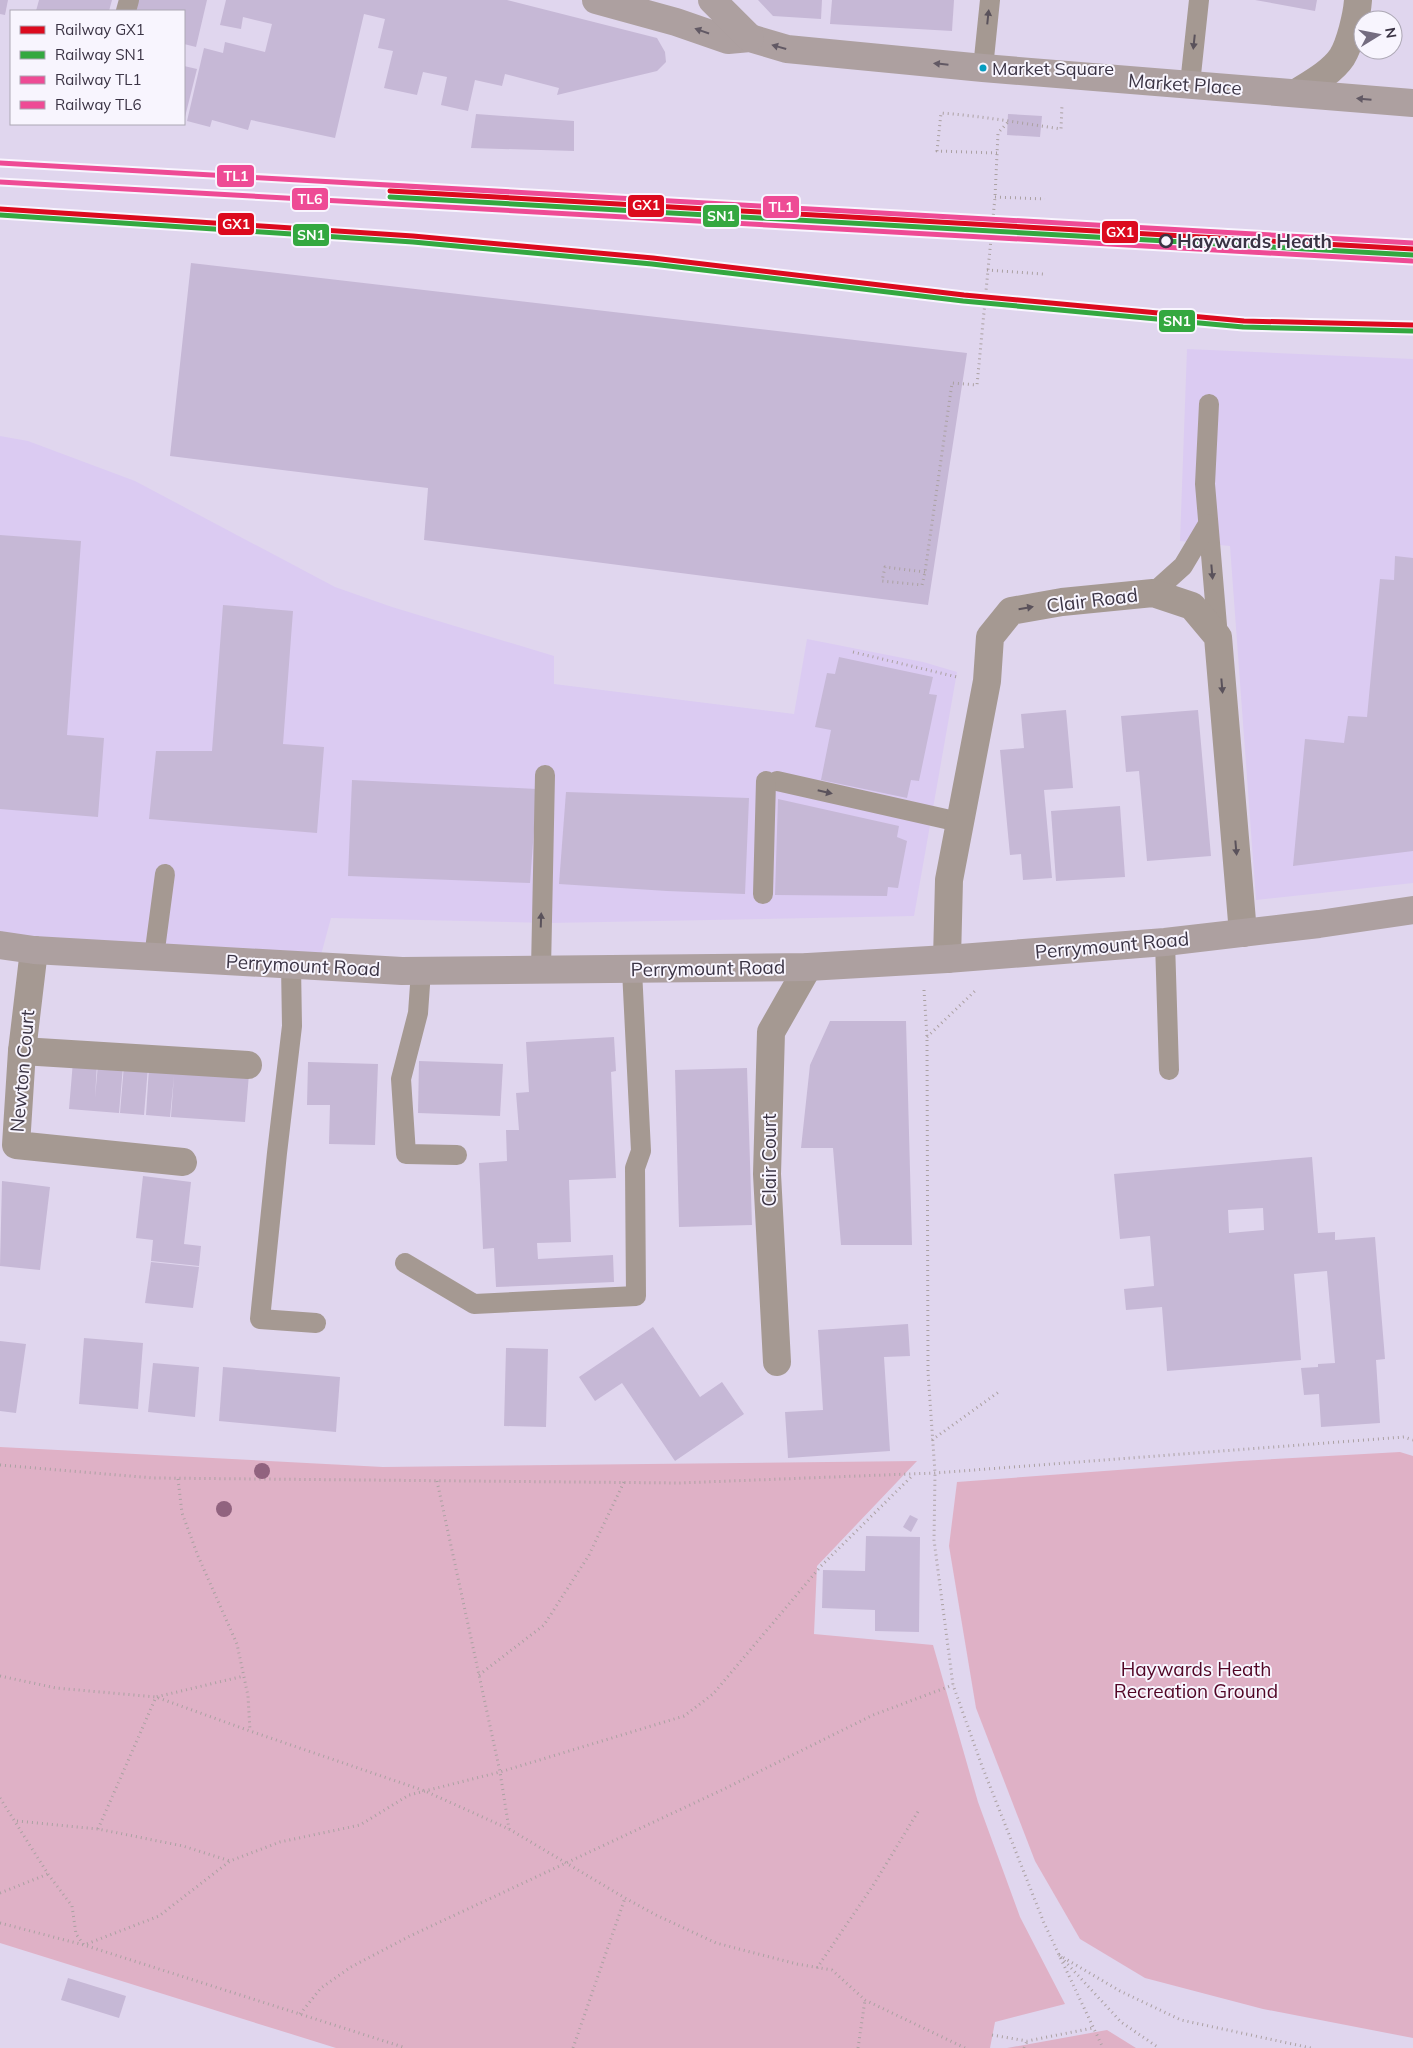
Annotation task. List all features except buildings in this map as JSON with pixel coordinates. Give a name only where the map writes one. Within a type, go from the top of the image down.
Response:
[{"type":"main road","points":[[596,0],[676,22],[728,40],[750,38]]},
{"type":"main road","points":[[712,0],[750,38]]},
{"type":"main road","name":"Market Place","points":[[750,38],[787,49],[983,68],[1413,103]]},
{"type":"main road","name":"Perrymount Road","points":[[0,945],[34,950],[421,971],[808,967],[1165,942],[1413,910]]},
{"type":"street","points":[[1296,93],[1325,74],[1342,56],[1356,17],[1358,0]]},
{"type":"street","name":"Clair Road","points":[[935,959],[948,880],[987,682],[990,637],[1011,611],[1062,602],[1153,593],[1192,606],[1218,637]]},
{"type":"street","points":[[1218,637],[1243,933]]},
{"type":"street","name":"Newton Court","points":[[34,950],[22,1051],[8,1144],[183,1162]]},
{"type":"street","name":"Clair Court","points":[[777,1362],[767,1174],[771,1032],[808,967]]},
{"type":"street","points":[[22,1051],[248,1065]]},
{"type":"lane","points":[[983,68],[990,0]]},
{"type":"lane","points":[[1190,84],[1198,0]]},
{"type":"lane","points":[[1209,404],[1205,484],[1218,637]]},
{"type":"lane","points":[[1153,593],[1184,566],[1208,524]]},
{"type":"lane","points":[[541,969],[545,775]]},
{"type":"lane","points":[[763,894],[772,781],[959,822]]},
{"type":"lane","points":[[154,957],[165,874]]},
{"type":"lane","points":[[1165,942],[1169,1070]]},
{"type":"lane","points":[[291,964],[292,1026],[260,1319],[316,1324]]},
{"type":"lane","points":[[405,1263],[474,1304],[636,1296],[635,1168],[641,1151],[632,970]]},
{"type":"lane","points":[[421,971],[418,1013],[401,1079],[406,1154],[457,1155]]},
{"type":"path","points":[[997,154],[937,151],[941,113],[981,116],[1008,122],[1061,129],[1063,74]]},
{"type":"path","points":[[925,572],[885,567],[882,581],[922,585],[925,572],[952,382],[977,385],[995,197],[998,133],[1008,122]]},
{"type":"path","points":[[995,197],[1045,199]]},
{"type":"path","points":[[987,270],[1043,274]]},
{"type":"path","points":[[853,652],[958,677]]},
{"type":"path","points":[[935,959],[927,1036],[928,1372],[935,1474],[934,1540],[953,1685],[982,1766],[1044,1923],[1103,2048]]},
{"type":"path","points":[[927,1036],[977,988]]},
{"type":"path","points":[[932,1440],[1000,1391]]},
{"type":"path","points":[[0,1465],[153,1478],[679,1483],[935,1474],[1404,1437],[1413,1440]]},
{"type":"path","points":[[84,1945],[159,1916],[230,1861],[280,1842],[360,1825],[409,1795],[500,1772],[684,1716],[713,1694],[821,1566],[913,1474]]},
{"type":"path","points":[[178,1478],[182,1512],[198,1556],[237,1644],[248,1696],[250,1732]]},
{"type":"path","points":[[437,1481],[500,1772],[509,1829]]},
{"type":"path","points":[[479,1675],[544,1625],[589,1556],[624,1482]]},
{"type":"path","points":[[0,1676],[56,1688],[156,1697],[250,1732],[425,1791],[509,1829],[625,1898],[716,1943],[832,1970],[865,2000],[965,2048]]},
{"type":"path","points":[[156,1697],[244,1676]]},
{"type":"path","points":[[300,2014],[321,1988],[351,1966],[410,1936],[722,1790],[873,1715],[953,1685]]},
{"type":"path","points":[[98,1828],[156,1697]]},
{"type":"path","points":[[0,1798],[48,1874],[72,1906],[76,1934],[84,1945]]},
{"type":"path","points":[[818,1968],[874,1884],[919,1810]]},
{"type":"path","points":[[16,1821],[98,1828],[183,1846],[230,1861]]},
{"type":"path","points":[[0,1894],[48,1874]]},
{"type":"path","points":[[574,2048],[625,1898]]},
{"type":"path","points":[[0,1923],[84,1945],[406,2048]]},
{"type":"path","points":[[1058,1955],[1121,2022],[1159,2048]]},
{"type":"path","points":[[1058,1955],[1120,1991],[1180,2020],[1311,2048]]},
{"type":"path","points":[[858,2048],[865,2000]]},
{"type":"path","points":[[992,2034],[1027,2042],[1093,2028]]},
{"type":"path","points":[[1024,2048],[1027,2042]]},
{"type":"shaded area","points":[[1187,349],[1413,359],[1413,883],[1256,900],[1230,546],[1180,541]]},
{"type":"shaded area","points":[[0,436],[28,441],[135,481],[335,587],[392,607],[554,656],[554,684],[794,714],[807,639],[923,662],[957,672],[914,916],[549,923],[331,918],[318,966],[0,943]]},
{"type":"green space","points":[[0,1447],[383,1467],[917,1461],[817,1566],[814,1634],[933,1645],[978,1802],[1020,1917],[1065,2004],[995,2022],[990,2048],[336,2048],[0,1943]]},
{"type":"green space","name":"Haywards Heath Recreation Ground","points":[[1400,1452],[1413,1456],[1413,2038],[1263,2009],[1145,1978],[1080,1939],[1035,1861],[976,1708],[949,1546],[957,1482],[1240,1461]]},
{"type":"green space","points":[[1107,2030],[1136,2048],[1007,2048]]},
{"type":"rail line","name":"TL1","points":[[0,163],[1413,243]]},
{"type":"rail line","name":"TL6","points":[[0,182],[1412,261]]},
{"type":"rail line","name":"GX1","points":[[390,191],[1413,249]]},
{"type":"rail line","name":"SN1","points":[[390,197],[1413,255]]},
{"type":"rail line","name":"GX1","points":[[0,209],[413,236],[653,258],[964,295],[1244,321],[1413,325]]},
{"type":"rail line","name":"SN1","points":[[0,215],[413,242],[652,264],[963,301],[1243,327],[1413,331]]},
{"type":"place","name":"Market Square","points":[[983,68]]},
{"type":"place","name":"Haywards Heath","points":[[1166,241]]}]
